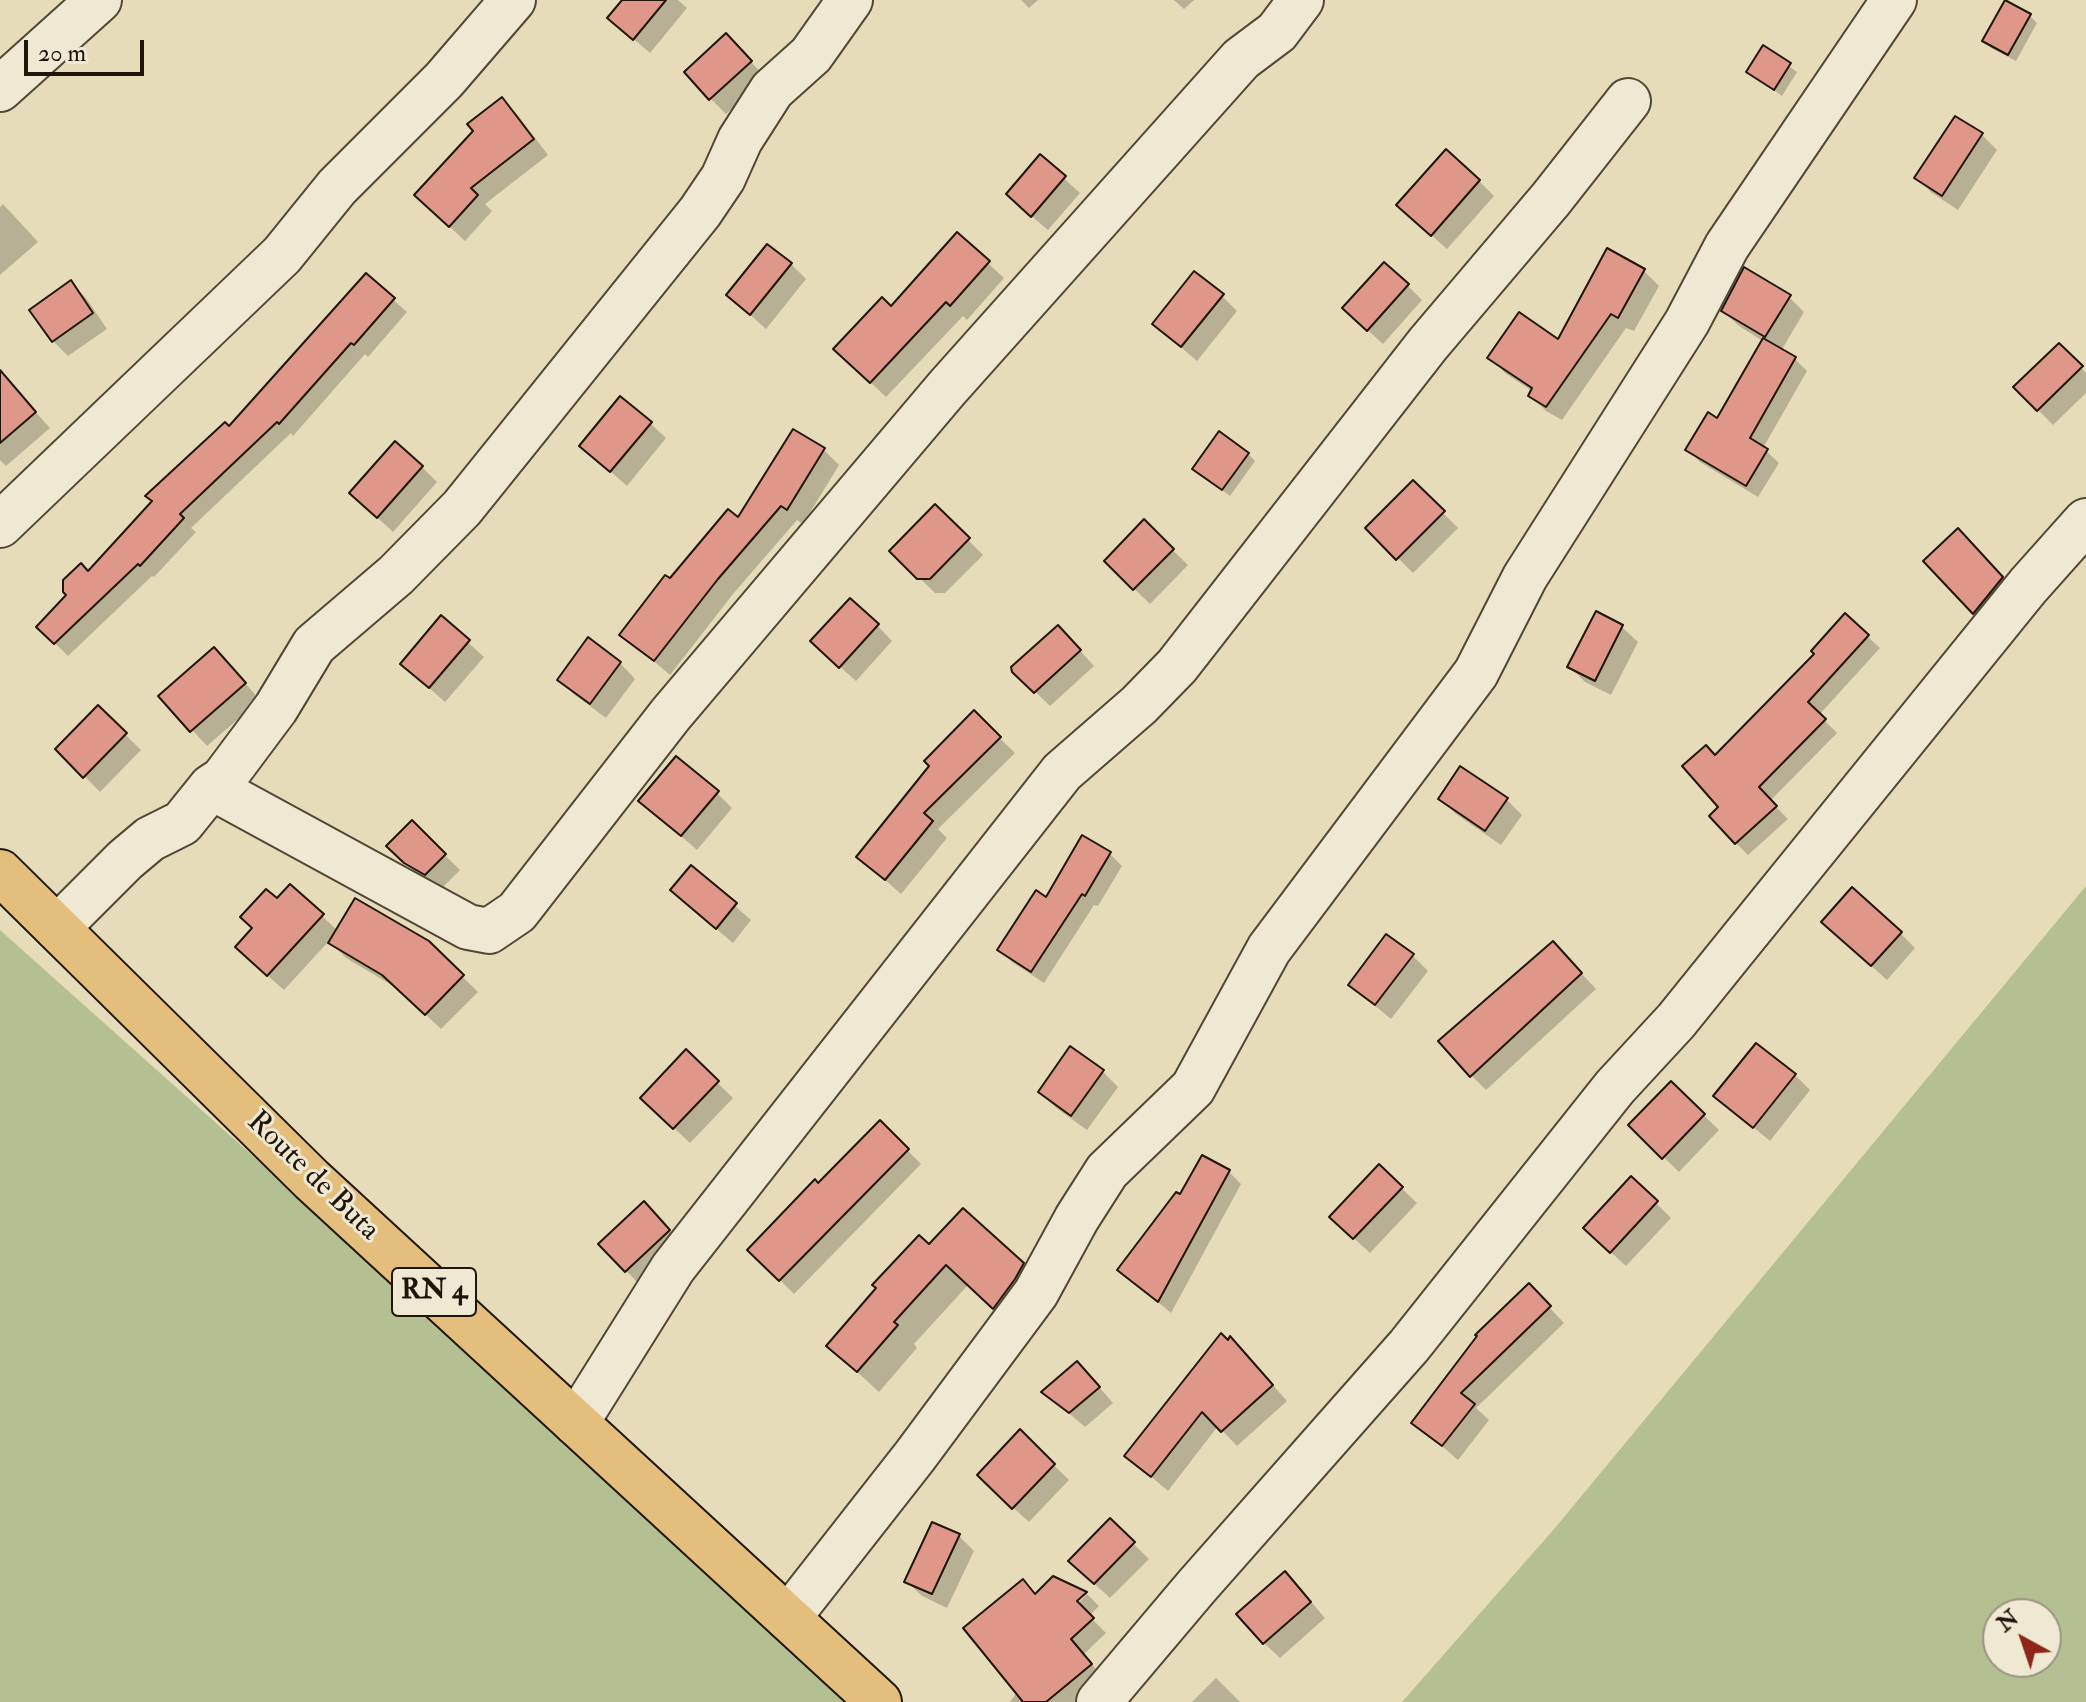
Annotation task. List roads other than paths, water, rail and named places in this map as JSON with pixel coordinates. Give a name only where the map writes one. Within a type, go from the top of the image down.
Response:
[{"type":"highway","name":"Route de Buta","points":[[0,872],[312,1180],[879,1702]]},
{"type":"street","points":[[0,89],[99,0]]},
{"type":"street","points":[[0,525],[282,255],[337,187],[444,80],[513,0]]},
{"type":"street","points":[[57,928],[150,839],[182,823],[211,787],[223,779],[276,708],[314,645],[396,575],[462,508],[700,212],[723,178],[740,140],[772,90],[811,55],[850,0]]},
{"type":"street","points":[[211,787],[468,927],[489,931],[517,912],[671,714],[948,387],[1241,59],[1277,32],[1301,0]]},
{"type":"street","points":[[788,1618],[915,1456],[1036,1293],[1107,1171],[1193,1088],[1269,949],[1476,673],[1525,577],[1687,322],[1727,246],[1894,0]]},
{"type":"street","points":[[576,1423],[673,1268],[1062,772],[1139,705],[1177,666],[1428,344],[1551,199],[1628,101]]},
{"type":"street","points":[[1099,1702],[1409,1346],[1615,1087],[1717,973],[2028,586],[2086,521]]}]
